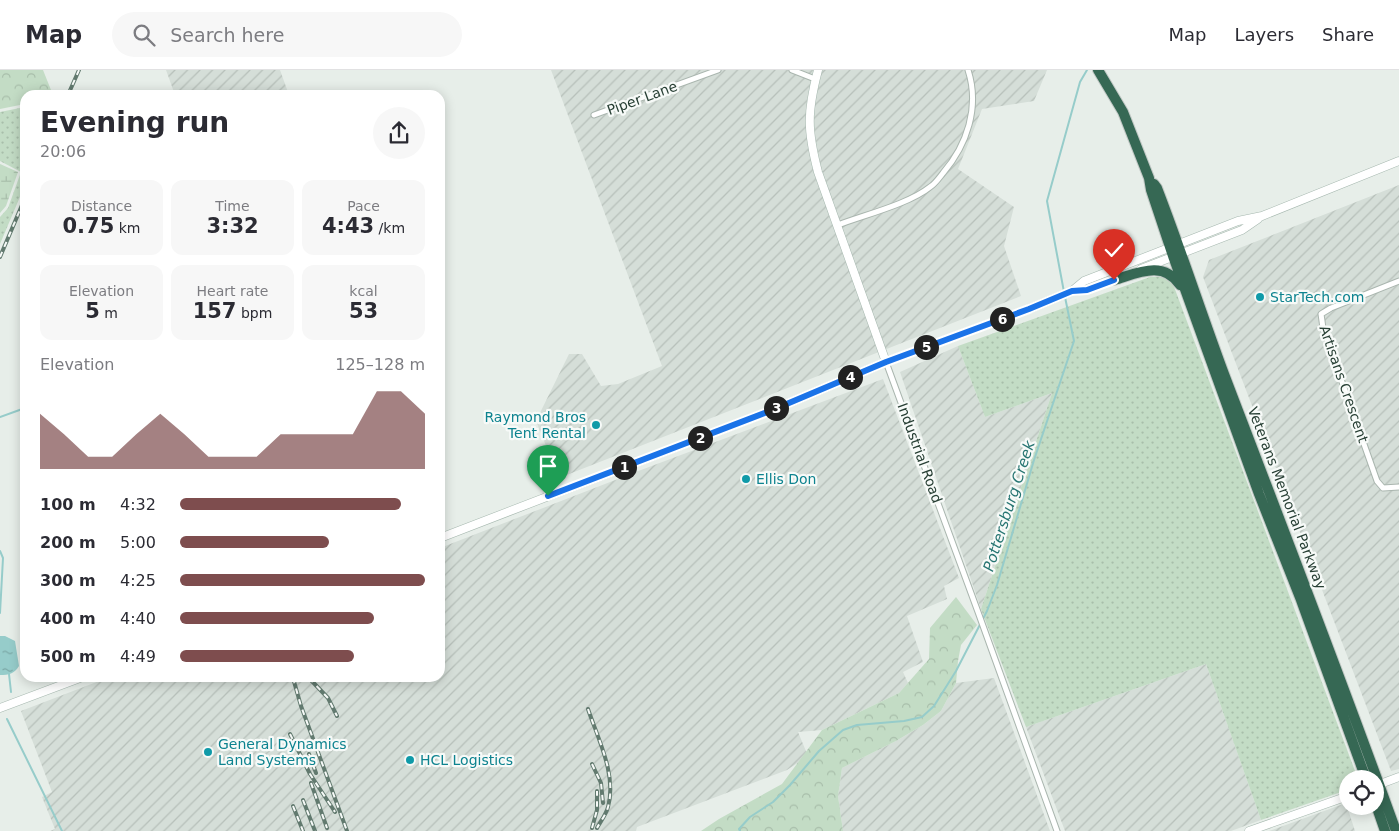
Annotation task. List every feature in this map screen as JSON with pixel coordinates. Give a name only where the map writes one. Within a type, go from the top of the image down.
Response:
[{"type":"highway","name":"Veterans Memorial Parkway","points":[[1099,71],[1123,112],[1149,178],[1151,190],[1310,594],[1372,770]]},
{"type":"highway","name":"Veterans Memorial Parkway","points":[[1176,250],[1187,297],[1258,494],[1301,600],[1363,770]]},
{"type":"highway","points":[[1114,280],[1146,271],[1159,271],[1174,276],[1187,297]]},
{"type":"highway","name":"Veterans Memorial Parkway","points":[[1384,802],[1396,831]]},
{"type":"highway","points":[[1379,815],[1385,831]]},
{"type":"main road","name":"Industrial Road","points":[[818,70],[810,98],[810,142],[818,172],[886,362]]},
{"type":"main road","points":[[1072,291],[1087,290],[1114,280],[1238,221],[1262,216],[1399,162]]},
{"type":"main road","points":[[445,536],[770,411],[886,362],[1029,309],[1072,291],[1084,281],[1176,250]]},
{"type":"main road","points":[[0,708],[69,682]]},
{"type":"main road","points":[[1384,782],[1399,777]]},
{"type":"main road","points":[[1249,831],[1339,799]]},
{"type":"street","name":"Piper Lane","points":[[594,115],[718,70]]},
{"type":"street","points":[[792,70],[815,79]]},
{"type":"street","points":[[838,225],[914,197],[931,187],[948,168],[961,147],[970,127],[973,104],[968,70]]},
{"type":"street","name":"Artisans Crescent","points":[[1399,281],[1331,308],[1321,314],[1323,328],[1376,481],[1383,488],[1399,487]]},
{"type":"street","name":"Industrial Road","points":[[886,362],[1057,831]]},
{"type":"shaded area","points":[[166,70],[280,70],[287,90],[173,90]]},
{"type":"shaded area","points":[[551,70],[1047,70],[1034,101],[982,109],[958,169],[1014,207],[1004,246],[1021,296],[559,478],[536,421],[569,354],[582,354],[601,386],[618,384],[662,366]]},
{"type":"shaded area","points":[[1399,185],[1399,769],[1391,771],[1203,277],[1209,260]]},
{"type":"shaded area","points":[[958,346],[985,417],[1052,393],[981,609],[900,372]]},
{"type":"shaded area","points":[[883,379],[959,578],[944,586],[947,599],[907,616],[923,662],[903,672],[908,683],[899,693],[822,730],[798,732],[808,756],[787,770],[637,827],[636,831],[50,831],[55,829],[42,797],[52,792],[21,711],[97,682],[445,682],[445,546]]},
{"type":"shaded area","points":[[1206,664],[1261,820],[1231,831],[1065,831],[1026,727]]},
{"type":"shaded area","points":[[994,678],[1050,831],[843,831],[838,796],[842,768],[923,725],[941,711],[956,683]]},
{"type":"shaded area","points":[[1339,806],[1339,815],[1350,815],[1355,831],[1269,831]]},
{"type":"green space","points":[[0,70],[43,70],[51,90],[20,90],[20,105],[0,109]]},
{"type":"green space","points":[[20,108],[20,171],[0,161],[0,112]]},
{"type":"green space","points":[[0,164],[18,172],[6,206],[0,213]]},
{"type":"green space","points":[[20,175],[20,197],[0,244],[0,217],[8,208]]},
{"type":"green space","points":[[1150,277],[1165,277],[1173,284],[1355,770],[1339,770],[1339,793],[1261,820],[1206,664],[1026,727],[981,609],[1052,393],[985,417],[958,346]]},
{"type":"green space","points":[[956,597],[977,625],[961,645],[956,683],[941,711],[923,725],[842,768],[838,796],[843,831],[701,831],[782,784],[822,730],[899,693],[929,659],[930,628]]},
{"type":"water","points":[[0,636],[5,636],[15,641],[19,666],[9,674],[0,675]]},
{"type":"waterway","name":"Pottersburg Creek","points":[[1064,292],[1047,201],[1080,82],[1087,70]]},
{"type":"waterway","name":"Pottersburg Creek","points":[[740,831],[739,829],[750,817],[773,802],[819,751],[843,730],[857,725],[904,721],[922,717],[934,706],[956,671],[987,611],[997,585],[1034,460],[1074,341],[1065,297]]},
{"type":"waterway","points":[[0,417],[20,410]]},
{"type":"waterway","points":[[0,551],[3,558],[0,613]]},
{"type":"waterway","points":[[9,674],[11,692]]},
{"type":"waterway","points":[[7,719],[62,831]]},
{"type":"railway","points":[[70,90],[79,70]]},
{"type":"railway","points":[[0,257],[20,210]]},
{"type":"railway","points":[[294,682],[301,706],[347,831]]},
{"type":"railway","points":[[313,682],[328,698],[337,716]]},
{"type":"railway","points":[[588,709],[605,757],[610,782],[608,807],[597,828]]},
{"type":"railway","points":[[290,734],[310,774],[335,812]]},
{"type":"railway","points":[[309,754],[316,773]]},
{"type":"railway","points":[[592,764],[601,783],[603,803]]},
{"type":"railway","points":[[311,783],[327,828]]},
{"type":"railway","points":[[592,828],[597,810],[597,791]]},
{"type":"railway","points":[[303,800],[315,831]]},
{"type":"railway","points":[[293,806],[303,831]]},
{"type":"place","name":"StarTech.com","points":[[1260,297]]},
{"type":"place","name":"Raymond Bros Tent Rental","points":[[596,425]]},
{"type":"place","name":"Ellis Don","points":[[746,479]]},
{"type":"place","name":"General Dynamics Land Systems","points":[[208,752]]},
{"type":"place","name":"HCL Logistics","points":[[410,760]]},
{"type":"route","points":[[548,496],[770,411],[886,362],[1072,291],[1087,290],[1114,280]]}]
